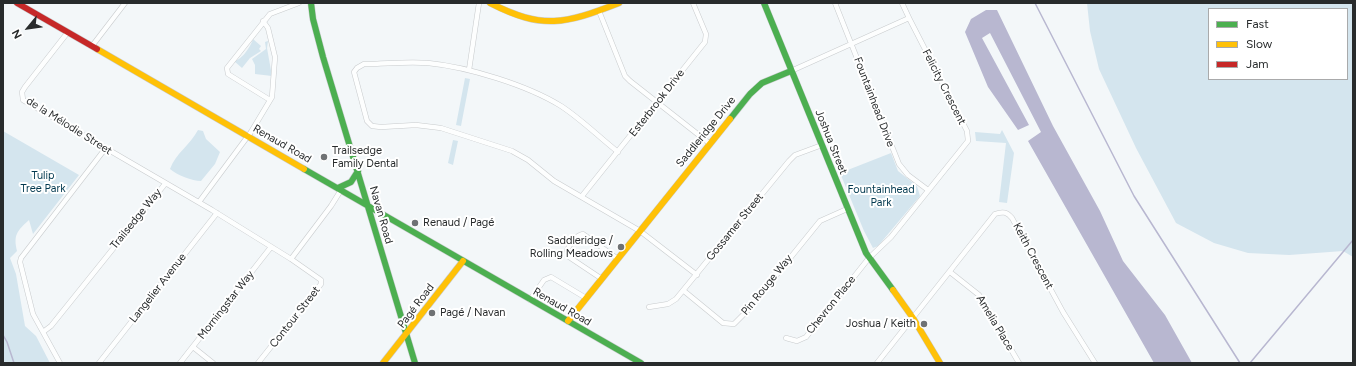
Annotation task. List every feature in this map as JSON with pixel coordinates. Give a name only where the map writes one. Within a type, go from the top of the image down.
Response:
[{"type":"street","name":"Renaud Road","points":[[17,3],[640,363]]},
{"type":"street","points":[[92,46],[125,3]]},
{"type":"street","points":[[270,100],[227,72],[228,64],[263,21],[274,11],[299,3]]},
{"type":"street","name":"Navan Road","points":[[311,3],[313,19],[323,57],[415,363]]},
{"type":"street","points":[[470,70],[479,3]]},
{"type":"street","points":[[490,3],[522,18],[545,23],[569,21],[619,3]]},
{"type":"street","name":"Esterbrook Drive","points":[[582,196],[705,42],[706,34],[694,3]]},
{"type":"street","name":"Joshua Street","points":[[764,3],[847,209],[869,258],[913,318],[940,363]]},
{"type":"street","name":"Fountainhead Drive","points":[[835,3],[899,164],[908,175],[928,190]]},
{"type":"street","name":"Felicity Crescent","points":[[869,258],[891,237],[968,141],[968,135],[908,18],[902,3]]},
{"type":"street","points":[[599,11],[625,76],[709,143]]},
{"type":"street","name":"Saddleridge Drive","points":[[568,321],[709,143],[756,87],[908,18]]},
{"type":"street","points":[[199,202],[248,137],[270,100],[275,77],[275,57],[268,28],[263,21]]},
{"type":"street","name":"de la Mélodie Street","points":[[68,32],[25,87],[22,96],[26,102],[165,184]]},
{"type":"street","points":[[618,152],[562,107],[550,100],[525,89],[470,70],[427,63],[364,64],[357,68],[354,72],[366,121],[372,126],[381,127],[416,125],[441,128],[512,151],[528,160],[554,181],[640,231],[696,275]]},
{"type":"street","name":"Gossamer Street","points":[[648,307],[668,304],[684,291],[789,161],[795,156],[822,145]]},
{"type":"street","points":[[60,363],[43,332],[29,301],[20,262],[21,258],[105,149]]},
{"type":"street","points":[[291,259],[331,206],[339,189],[351,182],[358,171]]},
{"type":"street","name":"Trailsedge Way","points":[[43,332],[51,326],[165,184],[199,202],[291,259]]},
{"type":"street","name":"Pin Rouge Way","points":[[684,291],[723,323],[734,324],[748,310],[820,220],[847,209]]},
{"type":"street","name":"Keith Crescent","points":[[877,363],[995,214],[1001,212],[1008,213],[1012,218],[1063,312],[1095,363]]},
{"type":"street","name":"Langelier Avenue","points":[[99,363],[217,213]]},
{"type":"street","points":[[602,279],[569,257],[567,250],[572,242],[579,235],[583,234],[618,259]]},
{"type":"street","name":"Morningstar Way","points":[[180,363],[272,247]]},
{"type":"street","name":"Chevron Place","points":[[786,338],[797,340],[806,337],[869,258]]},
{"type":"street","name":"Contour Street","points":[[258,363],[322,282],[319,278],[291,259]]},
{"type":"street","name":"Pagé Road","points":[[383,363],[463,261]]},
{"type":"street","name":"Amelia Place","points":[[950,272],[979,295],[1019,363]]},
{"type":"street","points":[[530,300],[544,280],[551,277],[586,298]]},
{"type":"street","points":[[193,347],[213,363]]},
{"type":"green space","points":[[1087,3],[1353,3],[1353,257],[1343,251],[1289,255],[1248,253],[1214,243],[1176,223],[1136,148],[1099,69],[1090,31]]},
{"type":"green space","points":[[253,39],[261,46],[259,49],[261,51],[250,58],[242,68],[234,61],[243,55]]},
{"type":"green space","points":[[268,41],[267,48],[272,76],[255,74],[255,65],[252,59],[266,49],[265,42]]},
{"type":"green space","points":[[465,78],[470,79],[461,126],[456,125]]},
{"type":"green space","points":[[198,130],[203,131],[206,139],[220,152],[215,164],[201,181],[185,177],[170,169],[176,158]]},
{"type":"green space","points":[[1002,130],[1014,153],[1007,203],[999,202],[1006,143],[976,141],[975,132],[1000,134]]},
{"type":"green space","name":"Tulip Tree Park","points":[[3,131],[79,175],[33,234],[29,220],[19,230],[16,237],[17,251],[10,258],[16,274],[25,326],[36,336],[50,363],[3,363]]},
{"type":"green space","points":[[453,140],[458,141],[453,165],[448,163]]},
{"type":"green space","name":"Fountainhead Park","points":[[891,153],[898,171],[917,186],[920,196],[878,246],[873,248],[864,231],[840,173]]},
{"type":"water","points":[[986,10],[997,10],[1053,126],[1100,211],[1123,261],[1165,315],[1192,363],[1154,363],[1028,141],[1041,132],[990,33],[982,38],[1029,125],[1018,130],[988,87],[965,32],[971,19]]},
{"type":"waterway","points":[[1035,3],[1134,196],[1240,363]]},
{"type":"waterway","points":[[1250,363],[1353,240]]},
{"type":"waterway","points":[[3,335],[14,363]]},
{"type":"traffic: fast","points":[[311,3],[313,19],[323,57],[415,363]]},
{"type":"traffic: fast","points":[[764,3],[866,253],[893,290]]},
{"type":"traffic: fast","points":[[730,119],[750,94],[762,83],[791,71]]},
{"type":"traffic: fast","points":[[304,169],[641,363]]},
{"type":"traffic: fast","points":[[338,188],[351,182],[358,171]]},
{"type":"traffic: slow","points":[[490,3],[509,12],[525,17],[554,21],[584,16],[619,3]]},
{"type":"traffic: slow","points":[[97,49],[304,169]]},
{"type":"traffic: slow","points":[[568,321],[730,119]]},
{"type":"traffic: slow","points":[[383,363],[463,261]]},
{"type":"traffic: slow","points":[[893,290],[913,318],[940,363]]},
{"type":"traffic: jam","points":[[17,3],[97,49]]},
{"type":"place","name":"Trailsedge Family Dental","points":[[324,157]]},
{"type":"place","name":"Renaud / Pagé","points":[[415,223]]},
{"type":"place","name":"Saddleridge / Rolling Meadows","points":[[621,247]]},
{"type":"place","name":"Pagé / Navan","points":[[432,313]]},
{"type":"place","name":"Joshua / Keith","points":[[924,324]]}]
